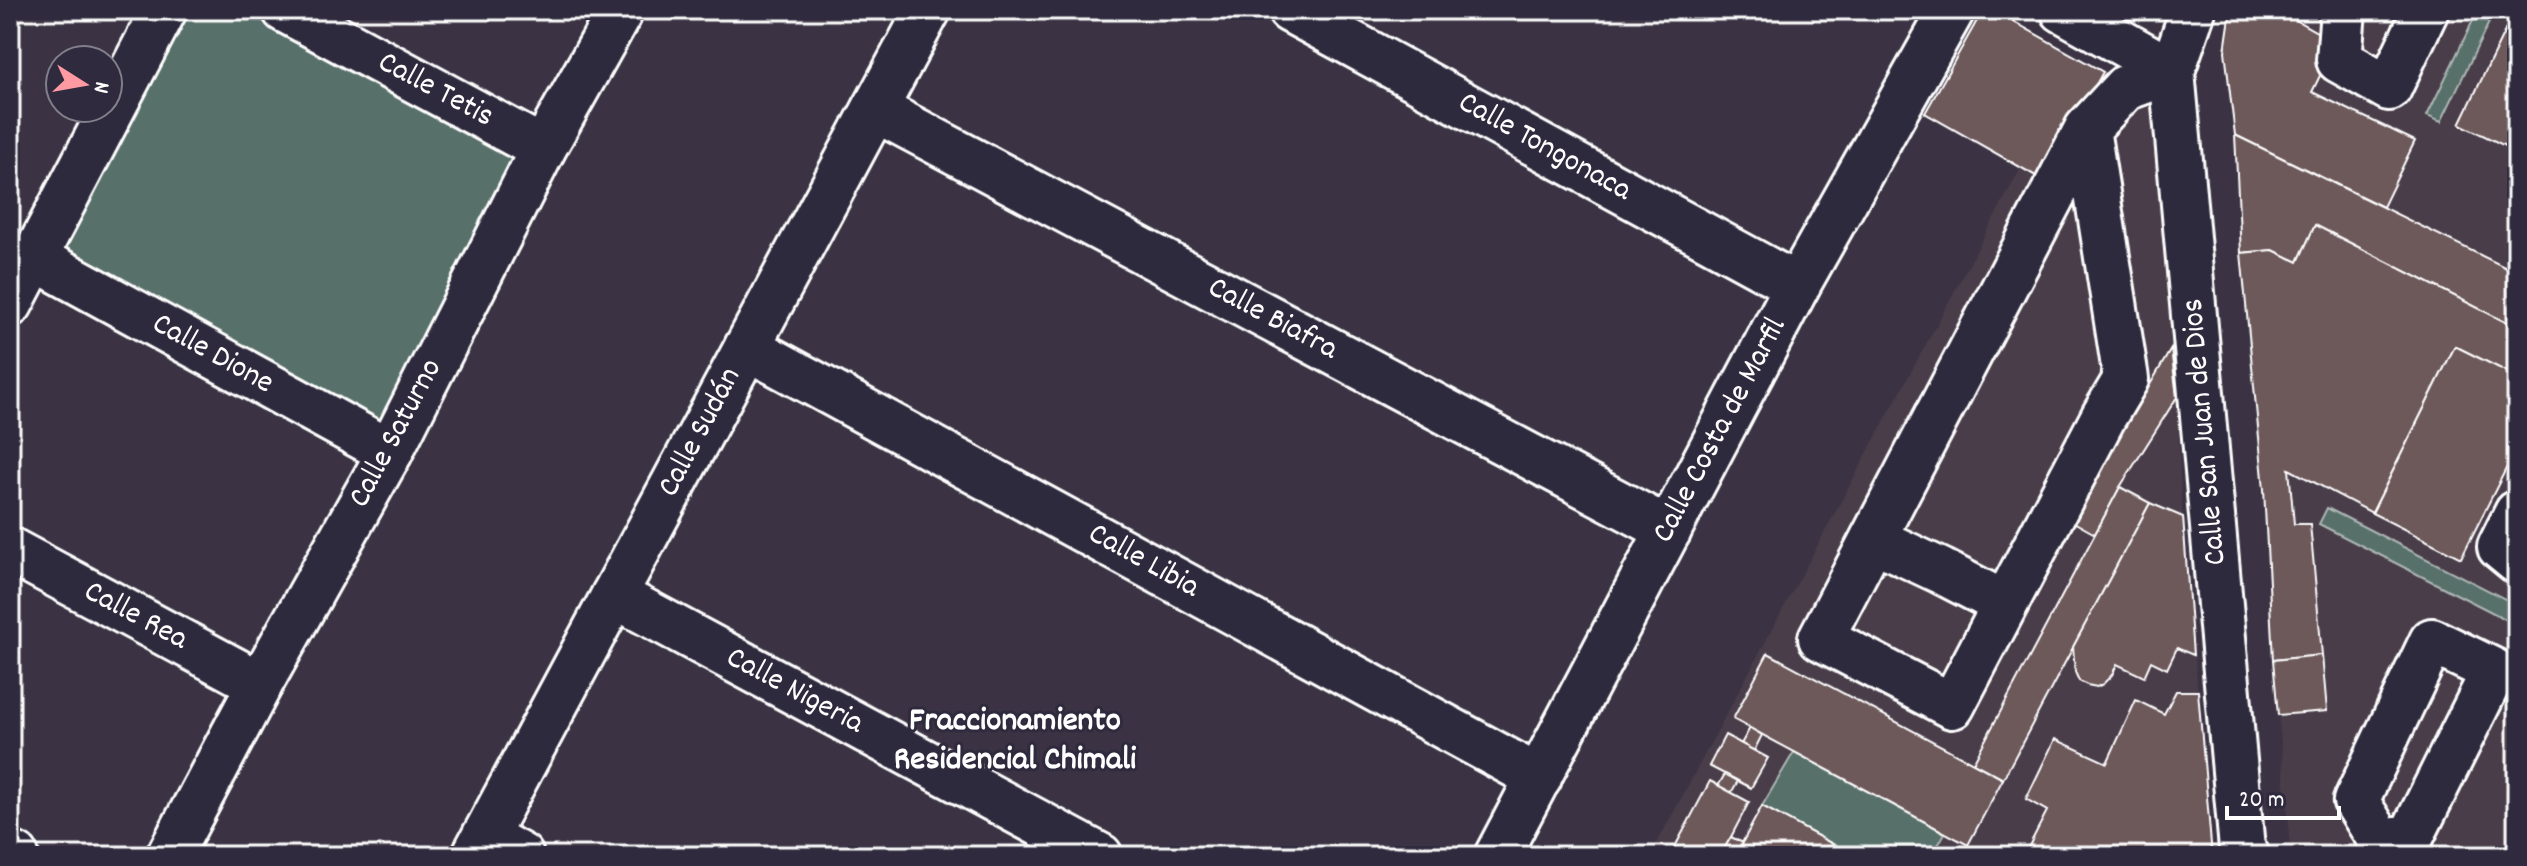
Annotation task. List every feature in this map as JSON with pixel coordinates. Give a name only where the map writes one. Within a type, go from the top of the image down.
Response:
[{"type":"street","points":[[10,304],[164,10]]},
{"type":"street","name":"Calle Tetis","points":[[285,10],[543,149]]},
{"type":"street","name":"Calle Saturno","points":[[169,856],[260,684],[390,452],[543,149],[621,10]]},
{"type":"street","name":"Calle Sudán","points":[[493,849],[614,595],[928,10]]},
{"type":"street","name":"Calle Tongonaca","points":[[1290,10],[1797,286]]},
{"type":"street","name":"Calle Costa de Marfil","points":[[1497,856],[1797,286],[1952,10]]},
{"type":"street","points":[[2063,10],[2172,71]]},
{"type":"street","name":"Calle San Juan de Dios","points":[[2193,10],[2172,71],[2242,849],[2247,856]]},
{"type":"street","points":[[2343,10],[2339,60],[2389,88],[2426,10]]},
{"type":"street","points":[[2087,129],[2126,379],[1952,706],[1821,638],[2087,129],[2125,88],[2172,71]]},
{"type":"street","name":"Calle Biafra","points":[[875,109],[1669,530]]},
{"type":"street","name":"Calle Dione","points":[[35,258],[390,452]]},
{"type":"street","name":"Calle Libia","points":[[747,347],[1539,778]]},
{"type":"street","points":[[2517,513],[2500,547],[2517,561]]},
{"type":"street","points":[[1873,539],[2005,604]]},
{"type":"street","name":"Calle Rea","points":[[10,550],[260,684]]},
{"type":"street","name":"Calle Nigeria","points":[[614,595],[1100,856]]},
{"type":"street","points":[[10,853],[16,856]]},
{"type":"shaded area","points":[[1983,10],[1993,10],[2103,72],[2155,109],[2177,397],[2181,497],[2212,856],[1650,856],[2021,168],[1925,113]]},
{"type":"shaded area","points":[[2231,10],[2517,10],[2517,856],[2292,856],[2273,660],[2264,489],[2241,253],[2235,135],[2225,51]]},
{"type":"green space","points":[[190,10],[264,10],[543,165],[389,444],[55,255]]},
{"type":"green space","points":[[2478,10],[2495,10],[2441,122],[2427,116]]},
{"type":"green space","points":[[2327,508],[2517,605],[2517,625],[2319,524]]},
{"type":"green space","points":[[1794,752],[1945,833],[1932,856],[1855,856],[1762,806]]},
{"type":"building","points":[[1983,10],[1993,10],[2103,72],[2043,180],[1925,113]]},
{"type":"building","points":[[2231,10],[2278,10],[2336,43],[2312,92],[2415,141],[2383,207],[2235,135],[2225,51]]},
{"type":"building","points":[[2515,10],[2517,120],[2505,146],[2460,124]]},
{"type":"building","points":[[2517,120],[2517,152],[2505,146]]},
{"type":"building","points":[[2235,135],[2517,273],[2517,318],[2513,326],[2315,225],[2298,262],[2273,250],[2241,253]]},
{"type":"building","points":[[2315,225],[2513,326],[2517,318],[2517,372],[2515,376],[2455,346],[2372,513],[2289,469],[2294,524],[2310,524],[2322,655],[2273,660],[2264,489],[2241,253],[2273,250],[2298,262]]},
{"type":"building","points":[[2455,346],[2515,376],[2517,372],[2517,447],[2461,558],[2372,513]]},
{"type":"building","points":[[2171,349],[2177,397],[2120,487],[2095,534],[2070,520]]},
{"type":"building","points":[[2120,487],[2150,503],[2003,779],[1973,763]]},
{"type":"building","points":[[2150,503],[2183,517],[2193,655],[2177,648],[2167,669],[2151,661],[2144,677],[2117,664],[2103,684],[2097,687],[2087,685],[2079,681],[2075,672],[2073,647]]},
{"type":"building","points":[[1768,653],[2003,779],[1968,845],[1733,719]]},
{"type":"building","points":[[2322,655],[2327,711],[2278,715],[2273,660]]},
{"type":"building","points":[[2176,691],[2198,691],[2212,856],[2045,856],[2028,848],[2047,811],[2026,799],[2055,739],[2107,763],[2136,700],[2164,714]]},
{"type":"building","points":[[1750,728],[1762,735],[1754,751],[1741,744]]},
{"type":"building","points":[[1725,735],[1768,758],[1751,788],[1709,766]]},
{"type":"building","points":[[1725,774],[1738,781],[1731,793],[1718,786]]},
{"type":"building","points":[[1710,781],[1749,802],[1731,837],[1720,856],[1670,856]]},
{"type":"building","points":[[1762,806],[1855,856],[1735,856]]},
{"type":"building","points":[[1731,837],[1743,843],[1736,856],[1724,849]]},
{"type":"district","name":"Fraccionamiento Residencial Chimali","points":[[1015,742]]}]
